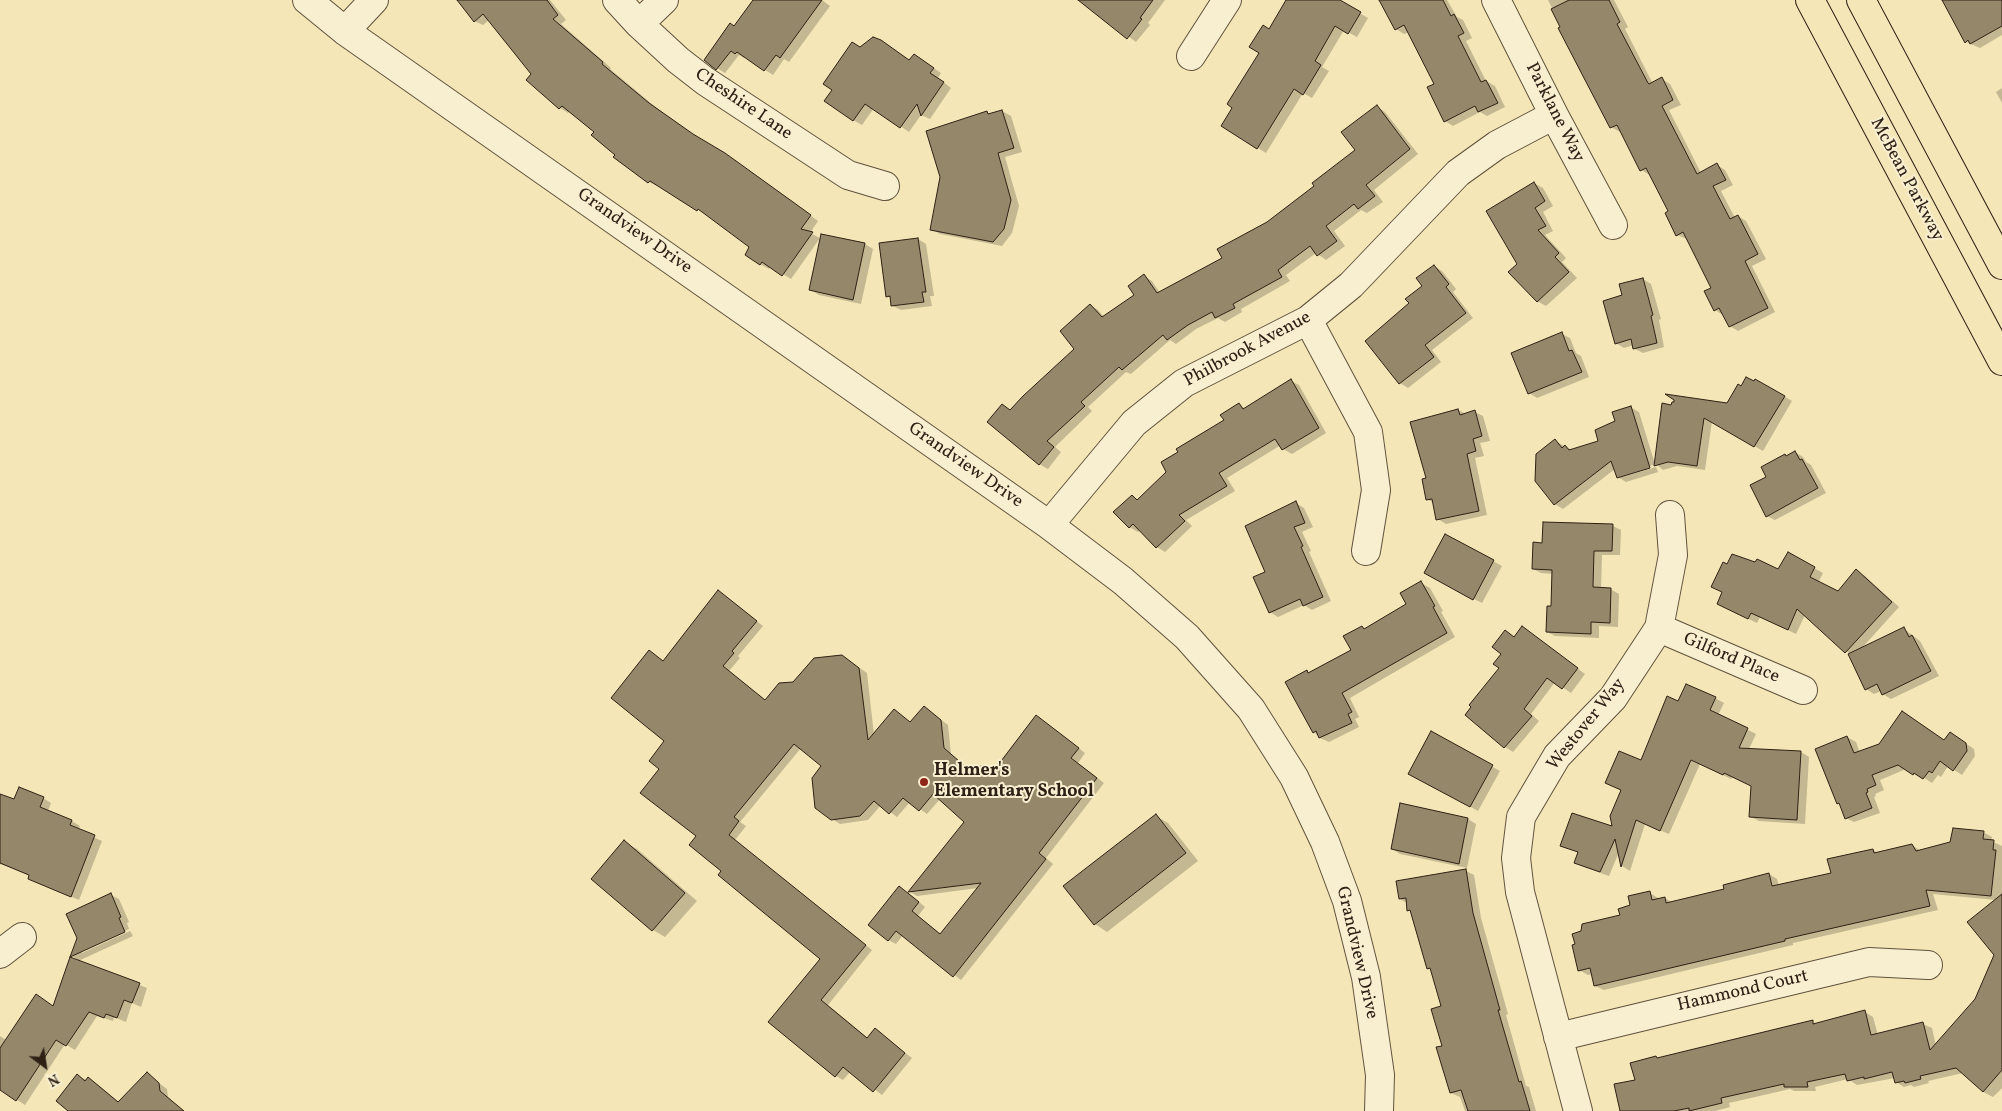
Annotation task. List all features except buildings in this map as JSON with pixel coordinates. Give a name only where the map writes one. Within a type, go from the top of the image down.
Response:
[{"type":"main road","name":"McBean Parkway","points":[[1810,0],[2002,361]]},
{"type":"main road","points":[[1861,0],[2002,265]]},
{"type":"street","name":"Grandview Drive","points":[[307,0],[345,31],[1049,525],[1123,581],[1187,637],[1251,709],[1294,777],[1326,842],[1347,901],[1367,987],[1380,1075],[1379,1111]]},
{"type":"street","points":[[345,31],[374,0]]},
{"type":"street","name":"Cheshire Lane","points":[[617,0],[639,24],[705,82],[848,175],[885,186]]},
{"type":"street","points":[[639,24],[664,0]]},
{"type":"street","points":[[1191,56],[1227,0]]},
{"type":"street","name":"Parklane Way","points":[[1496,0],[1554,115],[1613,225]]},
{"type":"street","name":"Philbrook Avenue","points":[[1049,525],[1134,423],[1184,382],[1308,320],[1371,265],[1458,173],[1497,145],[1554,115]]},
{"type":"street","points":[[1308,320],[1368,432],[1376,490],[1366,551]]},
{"type":"street","name":"Westover Way","points":[[1578,1111],[1520,892],[1516,858],[1521,817],[1557,756],[1613,698],[1659,628],[1673,555],[1670,515]]},
{"type":"street","name":"Gilford Place","points":[[1659,628],[1803,690]]},
{"type":"street","points":[[0,954],[22,937]]},
{"type":"street","name":"Hammond Court","points":[[1558,1036],[1869,962],[1928,965]]},
{"type":"place","name":"Helmer's Elementary School","points":[[924,782]]}]
